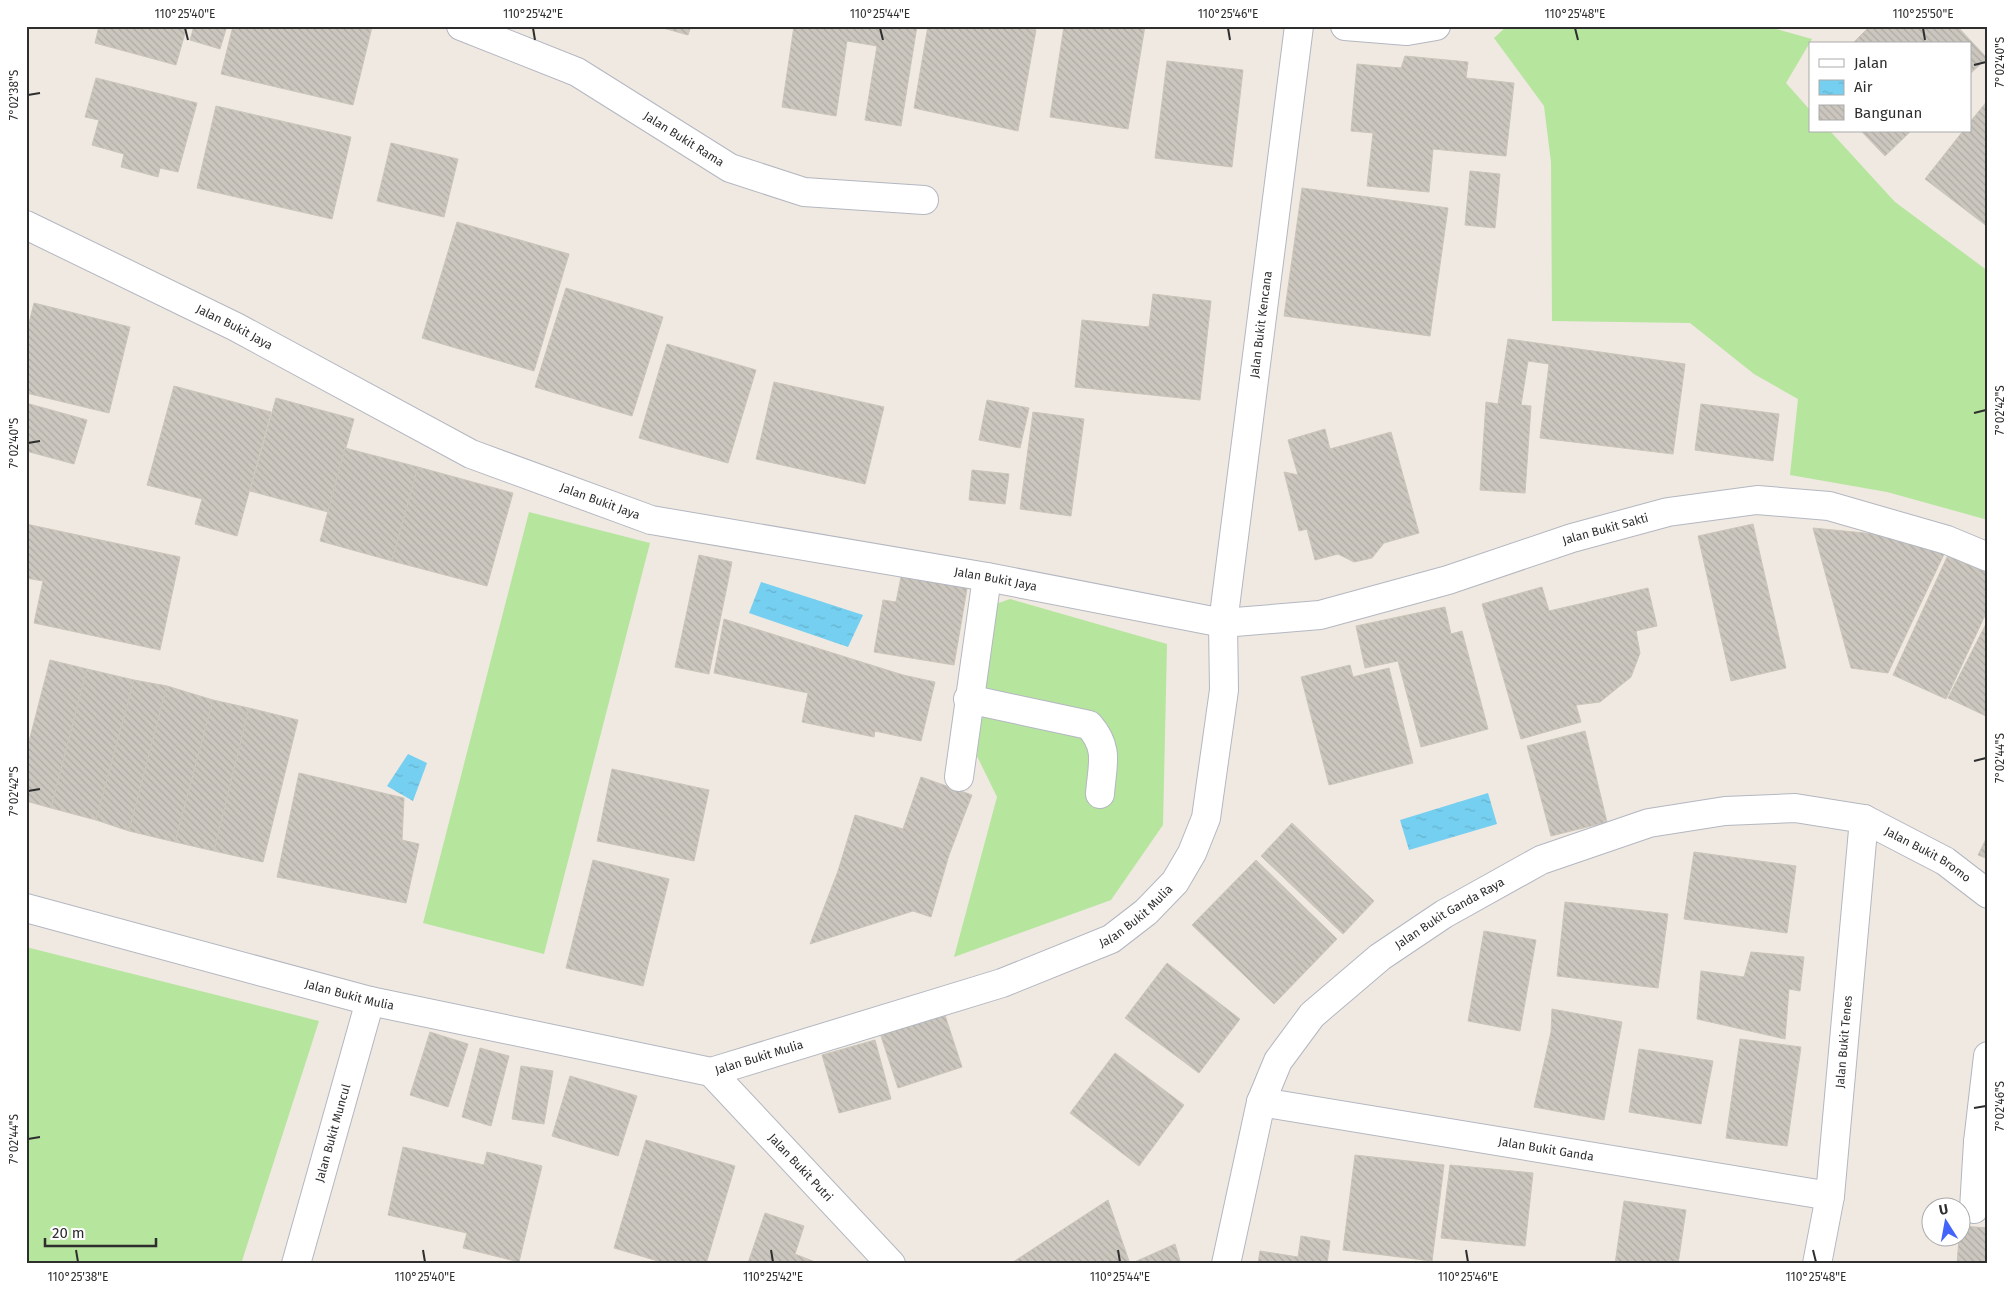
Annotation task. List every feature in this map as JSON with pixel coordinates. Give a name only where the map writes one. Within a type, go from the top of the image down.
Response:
[{"type":"street","name":"Jalan Bukit Rama","points":[[461,26],[577,72],[730,168],[804,192],[924,200]]},
{"type":"street","name":"Jalan Bukit Kencana","points":[[1223,622],[1299,26]]},
{"type":"street","points":[[1345,26],[1407,31],[1436,26]]},
{"type":"street","name":"Jalan Bukit Jaya","points":[[26,225],[236,327],[471,454],[651,520],[987,576],[1223,622]]},
{"type":"street","name":"Jalan Bukit Sakti","points":[[1223,622],[1320,615],[1448,580],[1572,538],[1668,512],[1757,500],[1829,506],[1947,540],[1988,557]]},
{"type":"street","points":[[958,777],[987,576]]},
{"type":"street","name":"Jalan Bukit Mulia","points":[[26,908],[370,1001],[711,1072],[1002,983],[1112,939],[1146,912],[1175,882],[1192,853],[1206,818],[1224,690],[1223,622]]},
{"type":"street","points":[[968,699],[1089,725],[1104,747],[1100,794]]},
{"type":"street","name":"Jalan Bukit Ganda Raya","points":[[1226,1264],[1261,1102],[1278,1061],[1312,1015],[1380,957],[1444,914],[1541,860],[1649,823],[1724,811],[1795,808],[1864,818]]},
{"type":"street","name":"Jalan Bukit Bromo","points":[[1864,818],[1945,861],[1988,894]]},
{"type":"street","name":"Jalan Bukit Tenes","points":[[1817,1264],[1830,1196],[1864,818]]},
{"type":"street","name":"Jalan Bukit Muncul","points":[[296,1264],[370,1001]]},
{"type":"street","points":[[1974,1209],[1983,1143],[1988,1056]]},
{"type":"street","name":"Jalan Bukit Putri","points":[[711,1072],[891,1264]]},
{"type":"street","name":"Jalan Bukit Ganda","points":[[1261,1102],[1830,1196]]},
{"type":"green space","points":[[1507,26],[1766,26],[1812,39],[1786,83],[1809,109],[1809,132],[1831,132],[1895,202],[1988,271],[1988,520],[1887,492],[1790,475],[1798,399],[1754,374],[1690,323],[1552,321],[1551,162],[1544,106],[1494,38]]},
{"type":"green space","points":[[529,512],[650,543],[544,954],[423,923]]},
{"type":"green space","points":[[1010,599],[1167,644],[1163,825],[1111,900],[954,957],[997,797],[977,756],[993,605]]},
{"type":"green space","points":[[26,947],[319,1021],[241,1264],[26,1264]]},
{"type":"water","points":[[761,582],[863,615],[848,647],[749,613]]},
{"type":"water","points":[[408,754],[427,763],[413,801],[387,786]]},
{"type":"water","points":[[1488,793],[1497,824],[1409,850],[1400,820]]},
{"type":"building","points":[[99,26],[187,26],[176,65],[95,43]]},
{"type":"building","points":[[194,26],[227,26],[220,49],[190,40]]},
{"type":"building","points":[[233,26],[372,27],[353,105],[221,74]]},
{"type":"building","points":[[656,26],[691,26],[688,35]]},
{"type":"building","points":[[794,26],[917,26],[901,126],[865,120],[877,46],[847,41],[836,116],[782,107]]},
{"type":"building","points":[[928,26],[1018,26],[1036,30],[1018,131],[914,108]]},
{"type":"building","points":[[1064,26],[1145,26],[1128,129],[1050,117]]},
{"type":"building","points":[[1870,26],[1957,26],[1972,42],[1854,42]]},
{"type":"building","points":[[1972,42],[1987,58],[1972,72]]},
{"type":"building","points":[[1405,56],[1468,62],[1466,78],[1514,83],[1506,156],[1433,149],[1429,192],[1367,186],[1373,133],[1351,131],[1357,64],[1401,68]]},
{"type":"building","points":[[1167,61],[1243,70],[1232,167],[1155,158]]},
{"type":"building","points":[[96,78],[197,103],[178,172],[160,168],[158,177],[121,167],[124,154],[92,145],[99,120],[85,117]]},
{"type":"building","points":[[1988,100],[1988,227],[1925,179],[1962,132],[1972,132],[1972,120]]},
{"type":"building","points":[[216,106],[351,137],[332,219],[197,188]]},
{"type":"building","points":[[1862,132],[1910,132],[1885,156]]},
{"type":"building","points":[[391,143],[458,159],[444,217],[377,201]]},
{"type":"building","points":[[1470,171],[1500,174],[1495,228],[1465,225]]},
{"type":"building","points":[[1302,188],[1448,208],[1430,336],[1284,316]]},
{"type":"building","points":[[457,222],[569,254],[534,371],[422,338]]},
{"type":"building","points":[[566,288],[663,317],[632,416],[535,387]]},
{"type":"building","points":[[1153,294],[1211,301],[1200,400],[1075,387],[1082,320],[1149,327]]},
{"type":"building","points":[[34,303],[130,327],[109,413],[26,393],[26,335]]},
{"type":"building","points":[[1508,339],[1685,364],[1673,454],[1540,438],[1549,364],[1528,361],[1521,405],[1531,406],[1525,493],[1480,490],[1486,402],[1498,404]]},
{"type":"building","points":[[667,344],[756,370],[728,463],[639,438]]},
{"type":"building","points":[[774,382],[884,407],[865,484],[756,459]]},
{"type":"building","points":[[174,386],[271,412],[237,536],[195,524],[202,499],[147,485]]},
{"type":"building","points":[[276,398],[354,419],[328,512],[250,491]]},
{"type":"building","points":[[987,400],[1029,408],[1020,448],[979,440]]},
{"type":"building","points":[[26,403],[87,420],[74,464],[26,451]]},
{"type":"building","points":[[1701,404],[1779,414],[1773,461],[1695,450]]},
{"type":"building","points":[[1033,412],[1084,419],[1071,516],[1020,509]]},
{"type":"building","points":[[1325,429],[1330,449],[1391,432],[1419,533],[1384,543],[1372,558],[1354,562],[1338,554],[1315,560],[1307,529],[1299,531],[1284,472],[1298,475],[1288,440]]},
{"type":"building","points":[[345,448],[418,467],[392,561],[320,541]]},
{"type":"building","points":[[418,467],[513,493],[487,586],[392,561]]},
{"type":"building","points":[[972,470],[1009,474],[1005,504],[969,500]]},
{"type":"building","points":[[26,524],[180,557],[160,650],[34,623],[43,581],[26,578]]},
{"type":"building","points":[[1753,524],[1786,668],[1731,681],[1698,536]]},
{"type":"building","points":[[1813,528],[1875,534],[1920,544],[1945,552],[1888,673],[1851,668]]},
{"type":"building","points":[[699,555],[732,562],[709,674],[675,667]]},
{"type":"building","points":[[1948,555],[1988,573],[1988,609],[1946,699],[1893,675]]},
{"type":"building","points":[[902,572],[968,583],[954,665],[874,652],[883,600],[896,602]]},
{"type":"building","points":[[1542,587],[1549,611],[1648,588],[1657,626],[1636,631],[1640,653],[1631,677],[1600,702],[1576,705],[1581,722],[1521,739],[1482,604]]},
{"type":"building","points":[[1445,607],[1451,634],[1462,631],[1488,729],[1421,747],[1398,661],[1365,668],[1356,626]]},
{"type":"building","points":[[724,619],[903,675],[935,682],[921,741],[875,731],[874,737],[802,722],[808,693],[714,673]]},
{"type":"building","points":[[1988,620],[1988,717],[1948,698]]},
{"type":"building","points":[[50,660],[87,669],[51,808],[26,801],[26,753]]},
{"type":"building","points":[[1350,665],[1353,677],[1389,668],[1413,763],[1329,785],[1301,677]]},
{"type":"building","points":[[87,669],[134,680],[96,820],[51,808]]},
{"type":"building","points":[[134,680],[167,686],[129,831],[96,820]]},
{"type":"building","points":[[167,686],[213,700],[175,842],[129,831]]},
{"type":"building","points":[[213,700],[249,708],[214,851],[175,842]]},
{"type":"building","points":[[249,708],[298,720],[263,862],[214,851]]},
{"type":"building","points":[[1585,731],[1607,822],[1551,836],[1527,746]]},
{"type":"building","points":[[612,769],[709,790],[694,861],[597,841]]},
{"type":"building","points":[[299,773],[404,798],[402,840],[419,844],[406,903],[277,877]]},
{"type":"building","points":[[921,777],[972,795],[949,855],[931,917],[913,911],[810,944],[838,871],[855,815],[903,829]]},
{"type":"building","points":[[1292,823],[1374,901],[1343,934],[1261,856]]},
{"type":"building","points":[[1988,835],[1988,859],[1978,855]]},
{"type":"building","points":[[1694,852],[1796,866],[1787,933],[1684,919]]},
{"type":"building","points":[[593,860],[669,879],[643,986],[566,968]]},
{"type":"building","points":[[1256,860],[1337,939],[1274,1004],[1192,925]]},
{"type":"building","points":[[1565,902],[1668,914],[1658,988],[1557,976]]},
{"type":"building","points":[[1484,931],[1536,940],[1520,1031],[1468,1021]]},
{"type":"building","points":[[1751,952],[1804,957],[1800,991],[1789,989],[1785,1039],[1697,1019],[1701,971],[1744,977]]},
{"type":"building","points":[[1167,963],[1240,1019],[1199,1073],[1125,1018]]},
{"type":"building","points":[[942,1006],[962,1067],[898,1088],[878,1027]]},
{"type":"building","points":[[1552,1009],[1622,1022],[1604,1120],[1534,1107],[1551,1032]]},
{"type":"building","points":[[430,1032],[468,1044],[448,1107],[410,1095]]},
{"type":"building","points":[[1740,1039],[1801,1047],[1787,1146],[1726,1138]]},
{"type":"building","points":[[875,1040],[891,1099],[839,1113],[822,1055]]},
{"type":"building","points":[[480,1048],[509,1056],[491,1126],[462,1117]]},
{"type":"building","points":[[1639,1049],[1713,1061],[1701,1124],[1629,1112]]},
{"type":"building","points":[[1115,1053],[1184,1105],[1139,1166],[1070,1113]]},
{"type":"building","points":[[521,1066],[553,1071],[544,1124],[512,1119]]},
{"type":"building","points":[[570,1076],[637,1096],[618,1156],[552,1136]]},
{"type":"building","points":[[646,1140],[735,1166],[706,1264],[668,1264],[614,1248]]},
{"type":"building","points":[[403,1147],[484,1165],[487,1152],[542,1166],[519,1262],[463,1248],[467,1233],[388,1215]]},
{"type":"building","points":[[1355,1155],[1444,1165],[1432,1261],[1343,1250]]},
{"type":"building","points":[[1450,1165],[1533,1173],[1525,1246],[1441,1238]]},
{"type":"building","points":[[1108,1200],[1130,1264],[1010,1264]]},
{"type":"building","points":[[1624,1201],[1686,1210],[1678,1264],[1615,1264]]},
{"type":"building","points":[[765,1213],[804,1226],[795,1254],[820,1264],[748,1263]]},
{"type":"building","points":[[1972,1227],[1988,1228],[1988,1264],[1957,1264],[1958,1248],[1972,1248]]},
{"type":"building","points":[[1301,1236],[1330,1241],[1327,1264],[1258,1264],[1260,1251],[1298,1257]]},
{"type":"building","points":[[1175,1244],[1181,1264],[1130,1264]]}]
